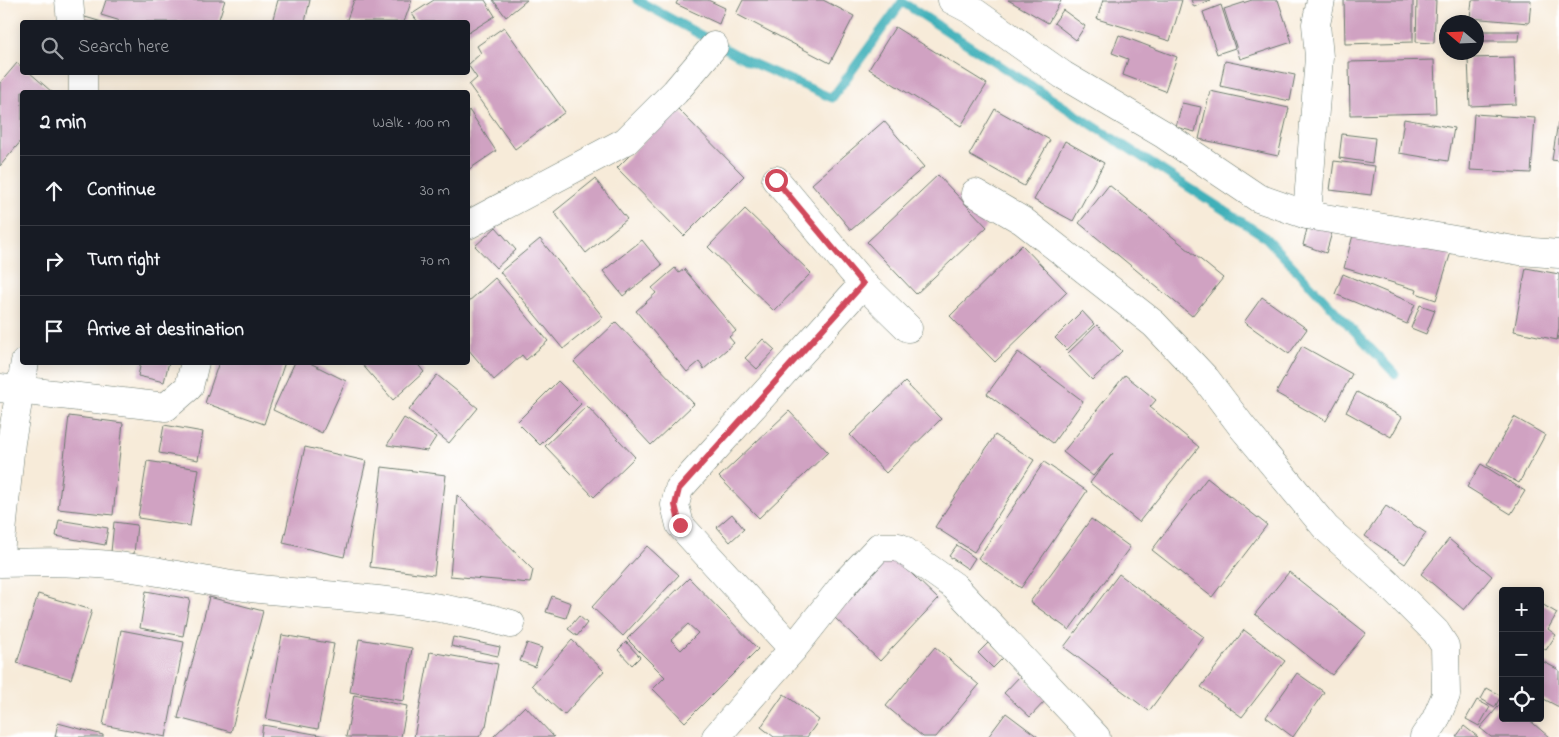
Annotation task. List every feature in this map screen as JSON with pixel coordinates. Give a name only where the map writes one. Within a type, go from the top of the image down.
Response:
[{"type":"street","points":[[69,0],[71,20]]},
{"type":"street","points":[[952,0],[973,11],[1063,75],[1163,134],[1258,198],[1307,216],[1520,251],[1559,254]]},
{"type":"street","points":[[1307,216],[1319,57],[1316,24],[1321,0]]},
{"type":"street","points":[[470,224],[626,141],[676,92],[714,46]]},
{"type":"street","points":[[82,90],[83,75]]},
{"type":"street","points":[[776,180],[863,284],[908,328]]},
{"type":"street","points":[[975,193],[1023,221],[1154,324],[1206,379],[1243,428],[1326,528],[1388,584],[1436,632],[1445,646],[1446,695],[1435,722],[1424,737]]},
{"type":"street","points":[[793,649],[680,525],[675,505],[679,489],[863,284]]},
{"type":"street","points":[[0,553],[11,442],[10,388],[22,365]]},
{"type":"street","points":[[10,388],[166,407],[189,387],[194,365]]},
{"type":"street","points":[[716,737],[793,649],[846,582],[879,547],[899,547],[954,586],[1096,737]]},
{"type":"street","points":[[0,563],[50,562],[131,567],[251,588],[395,600],[478,615],[511,624]]},
{"type":"building","points":[[106,0],[225,0],[219,20],[117,20],[101,15]]},
{"type":"building","points":[[278,0],[310,0],[305,20],[273,20]]},
{"type":"building","points":[[354,0],[412,0],[405,20],[347,20]]},
{"type":"building","points":[[434,0],[485,0],[495,16],[470,32],[470,20],[416,20],[412,14]]},
{"type":"building","points":[[493,0],[527,0],[506,17]]},
{"type":"building","points":[[678,0],[708,0],[725,8],[719,24],[676,4]]},
{"type":"building","points":[[743,0],[823,0],[854,16],[830,63],[736,14]]},
{"type":"building","points":[[1008,0],[1059,0],[1061,1],[1048,23]]},
{"type":"building","points":[[1103,0],[1182,0],[1170,41],[1097,19]]},
{"type":"building","points":[[1191,0],[1211,0],[1194,7]]},
{"type":"building","points":[[1252,0],[1278,0],[1292,42],[1240,59],[1224,9]]},
{"type":"building","points":[[1344,0],[1413,0],[1413,42],[1345,44]]},
{"type":"building","points":[[1417,0],[1436,0],[1434,43],[1416,42]]},
{"type":"building","points":[[1472,0],[1531,0],[1529,23],[1484,19],[1484,15],[1470,15]]},
{"type":"building","points":[[1221,5],[1235,48],[1217,54],[1203,12]]},
{"type":"building","points":[[1063,10],[1085,26],[1076,40],[1054,23]]},
{"type":"building","points":[[85,17],[95,20],[84,20]]},
{"type":"building","points":[[504,27],[565,112],[515,149],[469,85],[477,78],[470,68],[470,63],[481,53],[477,46]]},
{"type":"building","points":[[895,27],[987,84],[961,126],[869,69]]},
{"type":"building","points":[[1484,31],[1520,31],[1519,41],[1484,41]]},
{"type":"building","points":[[1119,35],[1177,57],[1165,91],[1123,75],[1128,59],[1112,53]]},
{"type":"building","points":[[1514,57],[1516,104],[1470,106],[1468,60],[1484,60],[1484,58]]},
{"type":"building","points":[[1434,60],[1436,113],[1350,115],[1349,62]]},
{"type":"building","points":[[1225,61],[1295,75],[1290,101],[1220,86]]},
{"type":"building","points":[[17,63],[20,65],[20,75],[32,75],[50,90],[20,90],[20,142],[0,166],[0,83]]},
{"type":"building","points":[[1210,91],[1289,108],[1278,156],[1199,139]]},
{"type":"building","points":[[1182,103],[1201,107],[1195,132],[1176,127]]},
{"type":"building","points":[[677,108],[744,176],[684,236],[617,168]]},
{"type":"building","points":[[995,109],[1050,140],[1024,186],[969,155]]},
{"type":"building","points":[[470,112],[496,151],[470,169]]},
{"type":"building","points":[[1474,114],[1535,118],[1531,173],[1470,170]]},
{"type":"building","points":[[1404,119],[1454,128],[1448,161],[1399,153]]},
{"type":"building","points":[[884,121],[924,167],[851,230],[812,184]]},
{"type":"building","points":[[1559,122],[1559,161],[1552,160]]},
{"type":"building","points":[[1342,134],[1375,138],[1372,163],[1339,158]]},
{"type":"building","points":[[1065,141],[1104,163],[1073,221],[1034,200]]},
{"type":"building","points":[[1334,161],[1375,166],[1371,195],[1330,190]]},
{"type":"building","points":[[938,175],[987,227],[916,294],[867,242]]},
{"type":"building","points":[[595,179],[627,219],[586,253],[554,212]]},
{"type":"building","points":[[1109,185],[1223,278],[1192,316],[1079,223]]},
{"type":"building","points":[[745,209],[811,273],[774,311],[708,247]]},
{"type":"building","points":[[1309,221],[1333,229],[1326,253],[1303,245]]},
{"type":"building","points":[[496,227],[516,250],[496,268],[475,246]]},
{"type":"building","points":[[1355,228],[1451,252],[1436,300],[1416,293],[1417,290],[1344,268]]},
{"type":"building","points":[[540,239],[603,317],[563,349],[500,272]]},
{"type":"building","points":[[642,240],[662,265],[623,296],[603,271]]},
{"type":"building","points":[[1022,245],[1067,292],[995,362],[950,316]]},
{"type":"building","points":[[675,268],[679,273],[684,269],[736,331],[729,337],[734,343],[704,369],[699,362],[687,372],[636,311],[656,293],[652,288]]},
{"type":"building","points":[[1526,268],[1559,274],[1559,328],[1557,340],[1514,331]]},
{"type":"building","points":[[1343,274],[1415,304],[1407,324],[1335,294]]},
{"type":"building","points":[[495,278],[548,341],[526,360],[522,355],[494,380],[470,351],[470,300]]},
{"type":"building","points":[[1262,297],[1307,329],[1289,354],[1244,322]]},
{"type":"building","points":[[1420,305],[1435,310],[1426,334],[1411,328]]},
{"type":"building","points":[[1082,311],[1094,324],[1067,350],[1055,338]]},
{"type":"building","points":[[616,322],[694,404],[651,445],[574,362]]},
{"type":"building","points":[[1097,325],[1122,351],[1092,380],[1067,354]]},
{"type":"building","points":[[763,339],[775,350],[757,369],[745,358]]},
{"type":"building","points":[[1302,346],[1352,374],[1326,421],[1276,393]]},
{"type":"building","points":[[1018,352],[1083,401],[1053,443],[987,394]]},
{"type":"building","points":[[140,365],[168,365],[164,382],[138,376]]},
{"type":"building","points":[[218,365],[284,365],[264,424],[205,403]]},
{"type":"building","points":[[294,365],[314,365],[346,381],[322,433],[273,410]]},
{"type":"building","points":[[363,365],[418,365],[424,372],[393,400]]},
{"type":"building","points":[[437,375],[478,408],[449,443],[409,410]]},
{"type":"building","points":[[1125,375],[1156,400],[1150,407],[1199,447],[1139,522],[1090,483],[1113,453],[1093,476],[1063,452]]},
{"type":"building","points":[[558,381],[581,404],[540,445],[517,422]]},
{"type":"building","points":[[905,382],[941,419],[886,473],[850,435]]},
{"type":"building","points":[[1357,392],[1402,417],[1391,437],[1346,412]]},
{"type":"building","points":[[587,406],[635,457],[594,497],[545,446]]},
{"type":"building","points":[[789,411],[828,452],[759,518],[719,477]]},
{"type":"building","points":[[69,416],[123,423],[113,515],[58,509]]},
{"type":"building","points":[[1514,417],[1545,435],[1519,483],[1487,465]]},
{"type":"building","points":[[404,418],[436,437],[427,451],[387,445]]},
{"type":"building","points":[[164,425],[203,432],[198,460],[159,453]]},
{"type":"building","points":[[995,435],[1034,460],[974,552],[935,527]]},
{"type":"building","points":[[305,447],[366,461],[344,557],[283,543]]},
{"type":"building","points":[[147,461],[199,469],[190,526],[138,518]]},
{"type":"building","points":[[1044,462],[1087,491],[1021,588],[978,558]]},
{"type":"building","points":[[1481,464],[1525,491],[1511,514],[1467,487]]},
{"type":"building","points":[[382,467],[446,475],[434,575],[370,567]]},
{"type":"building","points":[[1207,478],[1267,525],[1212,597],[1152,550]]},
{"type":"building","points":[[457,495],[533,570],[530,583],[450,576]]},
{"type":"building","points":[[1386,506],[1426,533],[1405,564],[1365,536]]},
{"type":"building","points":[[732,514],[744,529],[730,542],[717,527]]},
{"type":"building","points":[[1091,519],[1130,547],[1069,630],[1030,602]]},
{"type":"building","points":[[59,520],[108,528],[105,545],[56,536]]},
{"type":"building","points":[[114,522],[137,525],[134,554],[111,552]]},
{"type":"building","points":[[1449,539],[1492,576],[1464,610],[1421,574]]},
{"type":"building","points":[[957,545],[975,558],[968,569],[949,556]]},
{"type":"building","points":[[647,546],[679,575],[623,636],[592,607]]},
{"type":"building","points":[[891,554],[938,599],[880,661],[834,617]]},
{"type":"building","points":[[1289,572],[1366,633],[1332,675],[1255,614]]},
{"type":"building","points":[[1119,574],[1204,637],[1149,711],[1064,647]]},
{"type":"building","points":[[689,578],[758,649],[685,722],[653,689],[665,677],[627,639]],"holes":[[[688,624],[698,633],[681,650],[671,640]]]},
{"type":"building","points":[[146,591],[190,599],[183,636],[140,628]]},
{"type":"building","points":[[38,594],[92,610],[71,679],[17,663]]},
{"type":"building","points":[[552,596],[571,603],[566,618],[546,612]]},
{"type":"building","points":[[209,597],[263,611],[231,732],[178,718]]},
{"type":"building","points":[[1544,605],[1557,613],[1548,629],[1556,635],[1546,650],[1544,649]]},
{"type":"building","points":[[579,616],[587,623],[577,636],[568,629]]},
{"type":"building","points":[[121,630],[184,642],[166,737],[103,725]]},
{"type":"building","points":[[1244,630],[1285,661],[1242,717],[1201,687]]},
{"type":"building","points":[[282,635],[334,644],[318,729],[266,719]]},
{"type":"building","points":[[453,637],[500,647],[498,656],[451,646]]},
{"type":"building","points":[[359,639],[412,648],[404,701],[350,692]]},
{"type":"building","points":[[572,640],[604,671],[564,715],[532,685]]},
{"type":"building","points":[[626,642],[640,657],[632,665],[618,650]]},
{"type":"building","points":[[527,643],[542,648],[535,667],[520,661]]},
{"type":"building","points":[[988,643],[1003,658],[993,668],[978,653]]},
{"type":"building","points":[[935,647],[979,685],[936,737],[923,737],[886,706]]},
{"type":"building","points":[[430,652],[498,664],[486,726],[479,737],[414,737]]},
{"type":"building","points":[[1544,662],[1559,670],[1559,707],[1544,699]]},
{"type":"building","points":[[1297,673],[1324,692],[1293,737],[1266,717]]},
{"type":"building","points":[[1021,675],[1046,700],[1030,717],[1004,693]]},
{"type":"building","points":[[1487,688],[1499,695],[1499,700],[1495,707],[1481,699]]},
{"type":"building","points":[[784,694],[819,720],[807,737],[774,737],[761,727]]},
{"type":"building","points":[[354,695],[407,706],[401,737],[346,737]]},
{"type":"building","points":[[1477,700],[1490,707],[1479,726],[1466,719]]},
{"type":"building","points":[[525,706],[554,737],[493,737]]},
{"type":"building","points":[[1499,706],[1499,722],[1532,722],[1549,737],[1491,737],[1480,728]]},
{"type":"building","points":[[1006,713],[1038,737],[988,737]]},
{"type":"building","points":[[58,723],[103,735],[103,737],[55,737]]},
{"type":"building","points":[[263,725],[326,736],[326,737],[261,737]]},
{"type":"building","points":[[1464,726],[1478,737],[1456,737]]},
{"type":"waterway","points":[[637,0],[750,62],[832,98],[902,2],[1264,236],[1395,374]]},
{"type":"route","points":[[680,525],[675,505],[679,489],[863,284],[776,180]]}]
